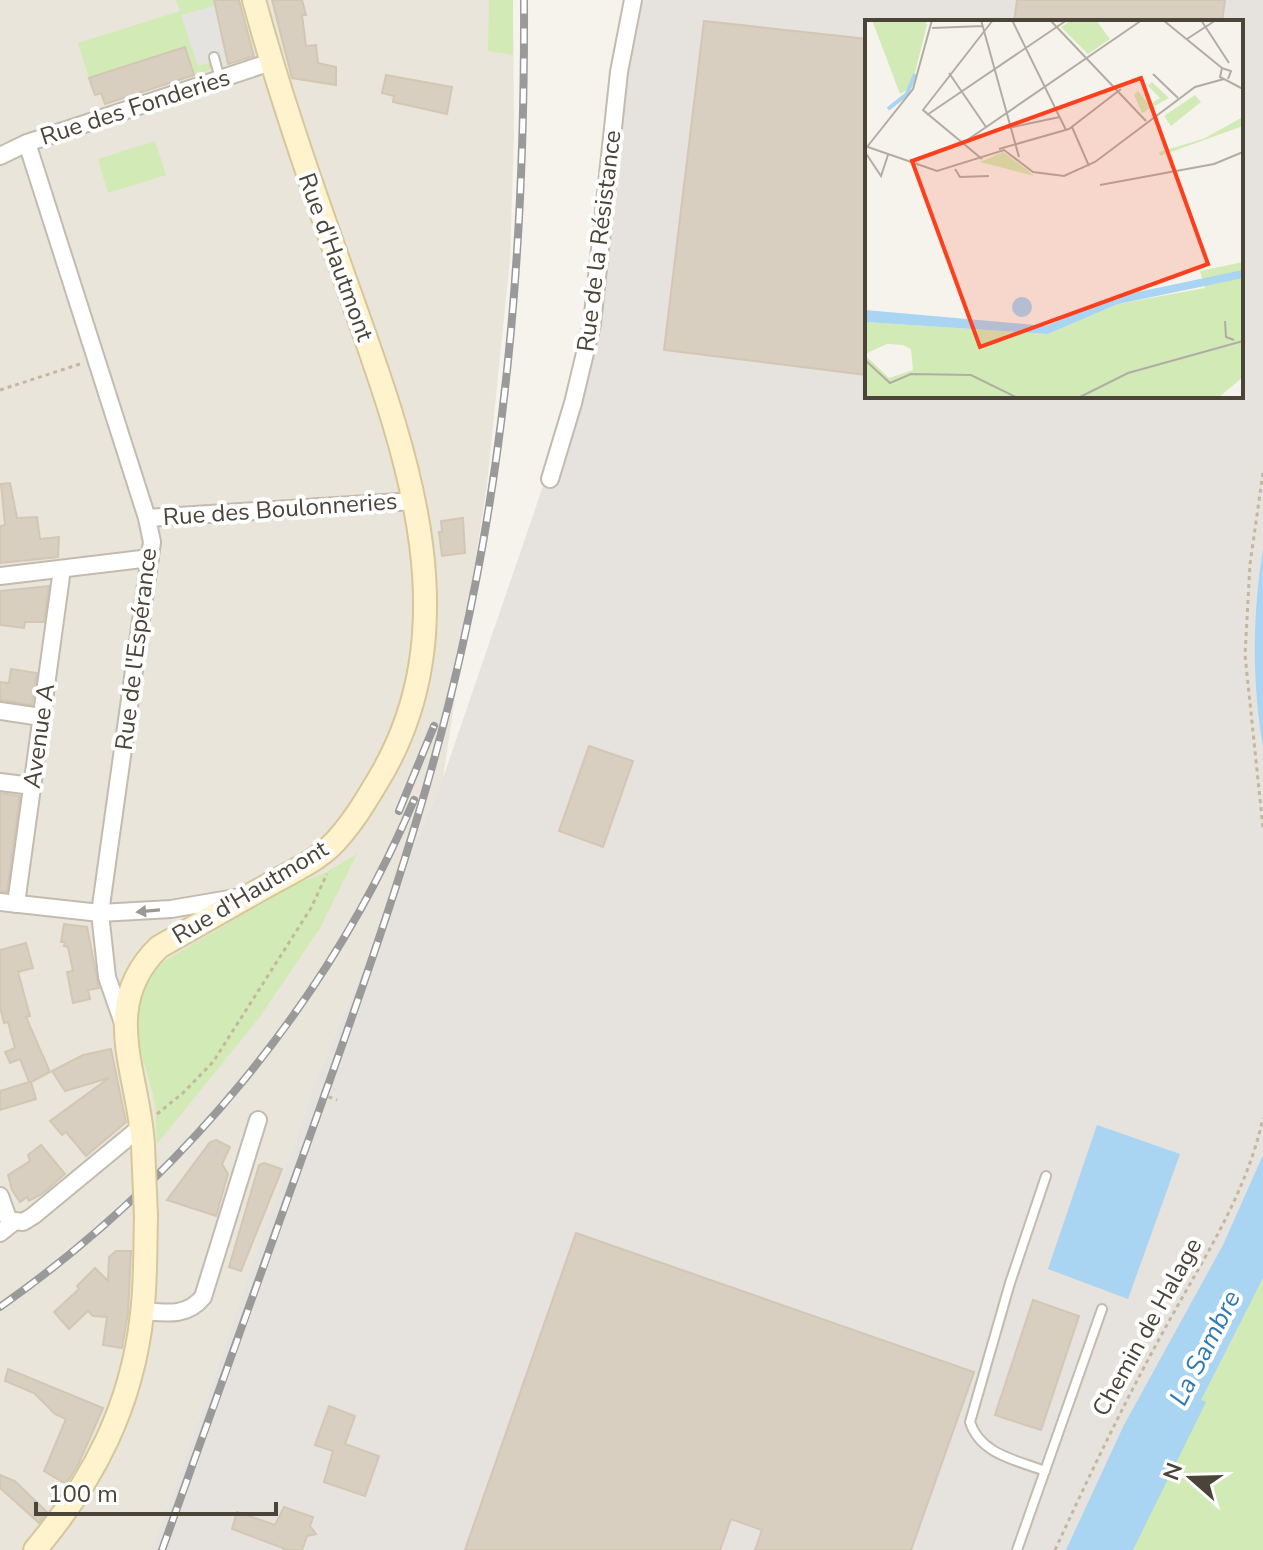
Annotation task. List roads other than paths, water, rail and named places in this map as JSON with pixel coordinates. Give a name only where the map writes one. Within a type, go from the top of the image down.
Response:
[{"type":"street","name":"Rue d'Hautmont","points":[[35,1550],[81,1490],[117,1420],[131,1378],[143,1311],[146,1217],[142,1136],[124,1025],[134,978],[144,961],[159,947],[329,848],[384,772],[405,727],[423,650],[425,597],[414,501],[398,431],[302,159],[254,0]]},
{"type":"street","name":"Rue de la Résistance","points":[[550,479],[592,324],[619,72],[633,0]]},
{"type":"street","name":"Rue des Fonderies","points":[[0,156],[27,143],[271,62]]},
{"type":"street","name":"Rue de l'Espérance","points":[[27,143],[147,518],[152,542],[100,913],[107,977],[124,1025]]},
{"type":"street","name":"Rue des Boulonneries","points":[[147,518],[414,501]]},
{"type":"street","points":[[0,576],[150,558]]},
{"type":"street","name":"Avenue A","points":[[8,903],[32,786],[62,569]]},
{"type":"street","points":[[0,711],[41,717]]},
{"type":"street","points":[[0,782],[32,786]]},
{"type":"street","points":[[8,903],[100,913],[171,909],[251,895]]},
{"type":"street","points":[[143,1311],[188,1311],[203,1297],[258,1120]]},
{"type":"street","points":[[0,1196],[5,1229],[33,1216],[142,1136]]},
{"type":"lane","points":[[214,57],[220,79]]},
{"type":"lane","points":[[1045,1471],[988,1449],[974,1435],[970,1422],[1010,1283],[1046,1176]]},
{"type":"lane","points":[[1017,1550],[1102,1309]]},
{"type":"water","points":[[1263,549],[1263,748],[1255,649]]},
{"type":"water","points":[[1097,1125],[1180,1154],[1128,1299],[1048,1269]]},
{"type":"water","name":"La Sambre","points":[[1263,1155],[1263,1278],[1201,1400],[1206,1402],[1133,1550],[1066,1550],[1124,1425],[1223,1245]]},
{"type":"railway","points":[[162,1550],[374,953],[431,771],[462,648],[492,487],[511,326],[521,164],[524,0]]},
{"type":"railway","points":[[399,811],[434,726]]},
{"type":"railway","points":[[0,1307],[66,1257],[128,1203],[187,1144],[242,1082],[293,1016],[339,947],[379,875],[414,800]]}]
